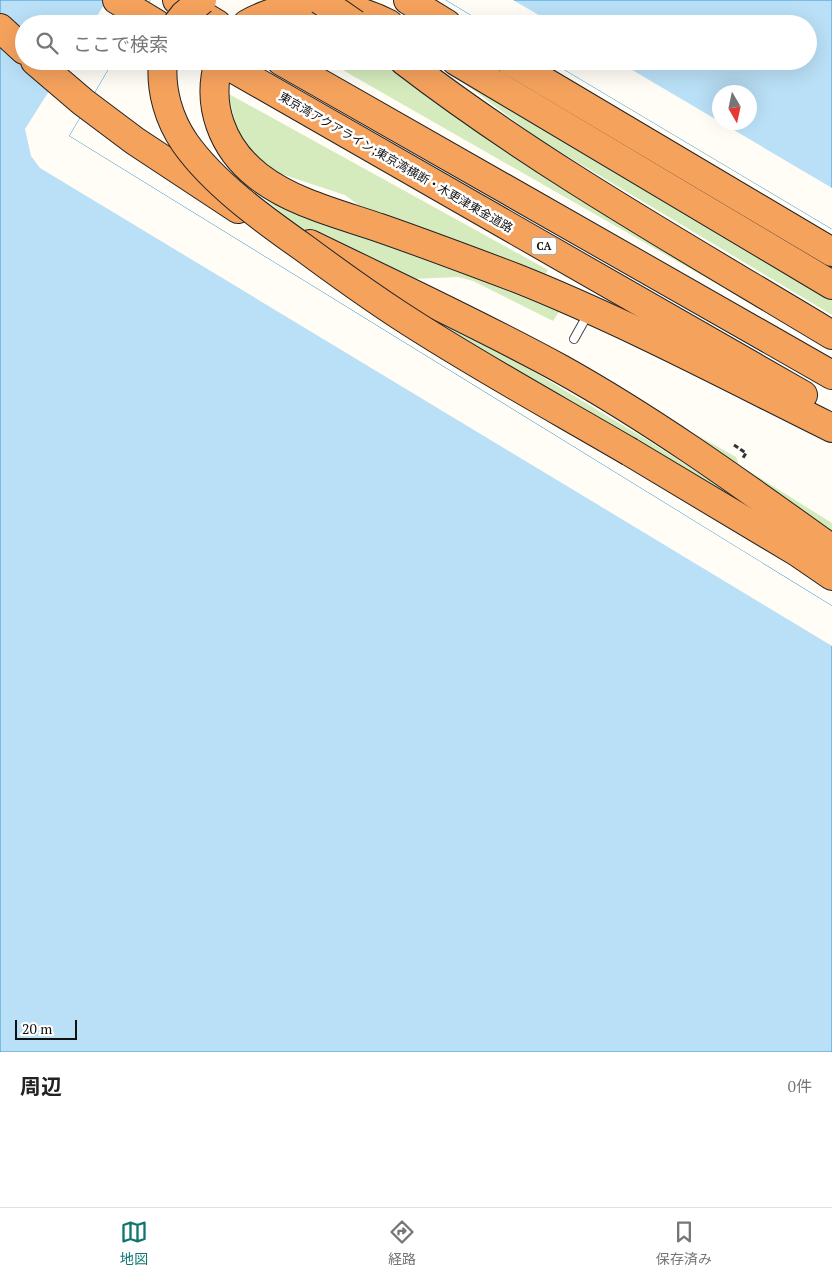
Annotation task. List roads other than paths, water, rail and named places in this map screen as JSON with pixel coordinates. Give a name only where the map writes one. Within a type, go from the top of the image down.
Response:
[{"type":"highway","points":[[117,0],[142,15]]},
{"type":"highway","points":[[177,0],[202,15]]},
{"type":"highway","points":[[184,15],[202,0]]},
{"type":"highway","points":[[320,0],[342,15]]},
{"type":"highway","points":[[408,0],[433,15]]},
{"type":"highway","points":[[259,15],[275,8],[312,2],[350,7],[368,15]]},
{"type":"highway","points":[[0,28],[15,42]]},
{"type":"highway","points":[[46,70],[83,102],[135,141],[241,210],[453,313],[561,370],[660,429],[748,488],[832,549]]},
{"type":"highway","points":[[163,70],[166,102],[178,131],[196,157],[241,200],[285,234],[399,315],[797,552],[832,576]]},
{"type":"highway","points":[[217,70],[213,88],[214,103],[224,134],[232,150],[244,163],[274,187],[310,204],[443,250],[590,310],[645,334],[832,428]]},
{"type":"highway","name":"東京湾アクアライン;東京湾横断・木更津東金道路","points":[[234,70],[832,412]]},
{"type":"highway","name":"CA","points":[[297,70],[832,375]]},
{"type":"highway","points":[[416,70],[462,104],[582,183],[832,335]]},
{"type":"highway","points":[[471,70],[832,285]]},
{"type":"highway","points":[[525,70],[832,252]]},
{"type":"lane","points":[[574,339],[590,310]]},
{"type":"water","points":[[0,0],[150,0],[141,15],[15,15],[15,70],[108,70],[69,136],[832,606],[832,1052],[0,1052]]},
{"type":"water","points":[[446,0],[832,0],[832,229],[565,70],[817,70],[817,15],[471,15]]}]
